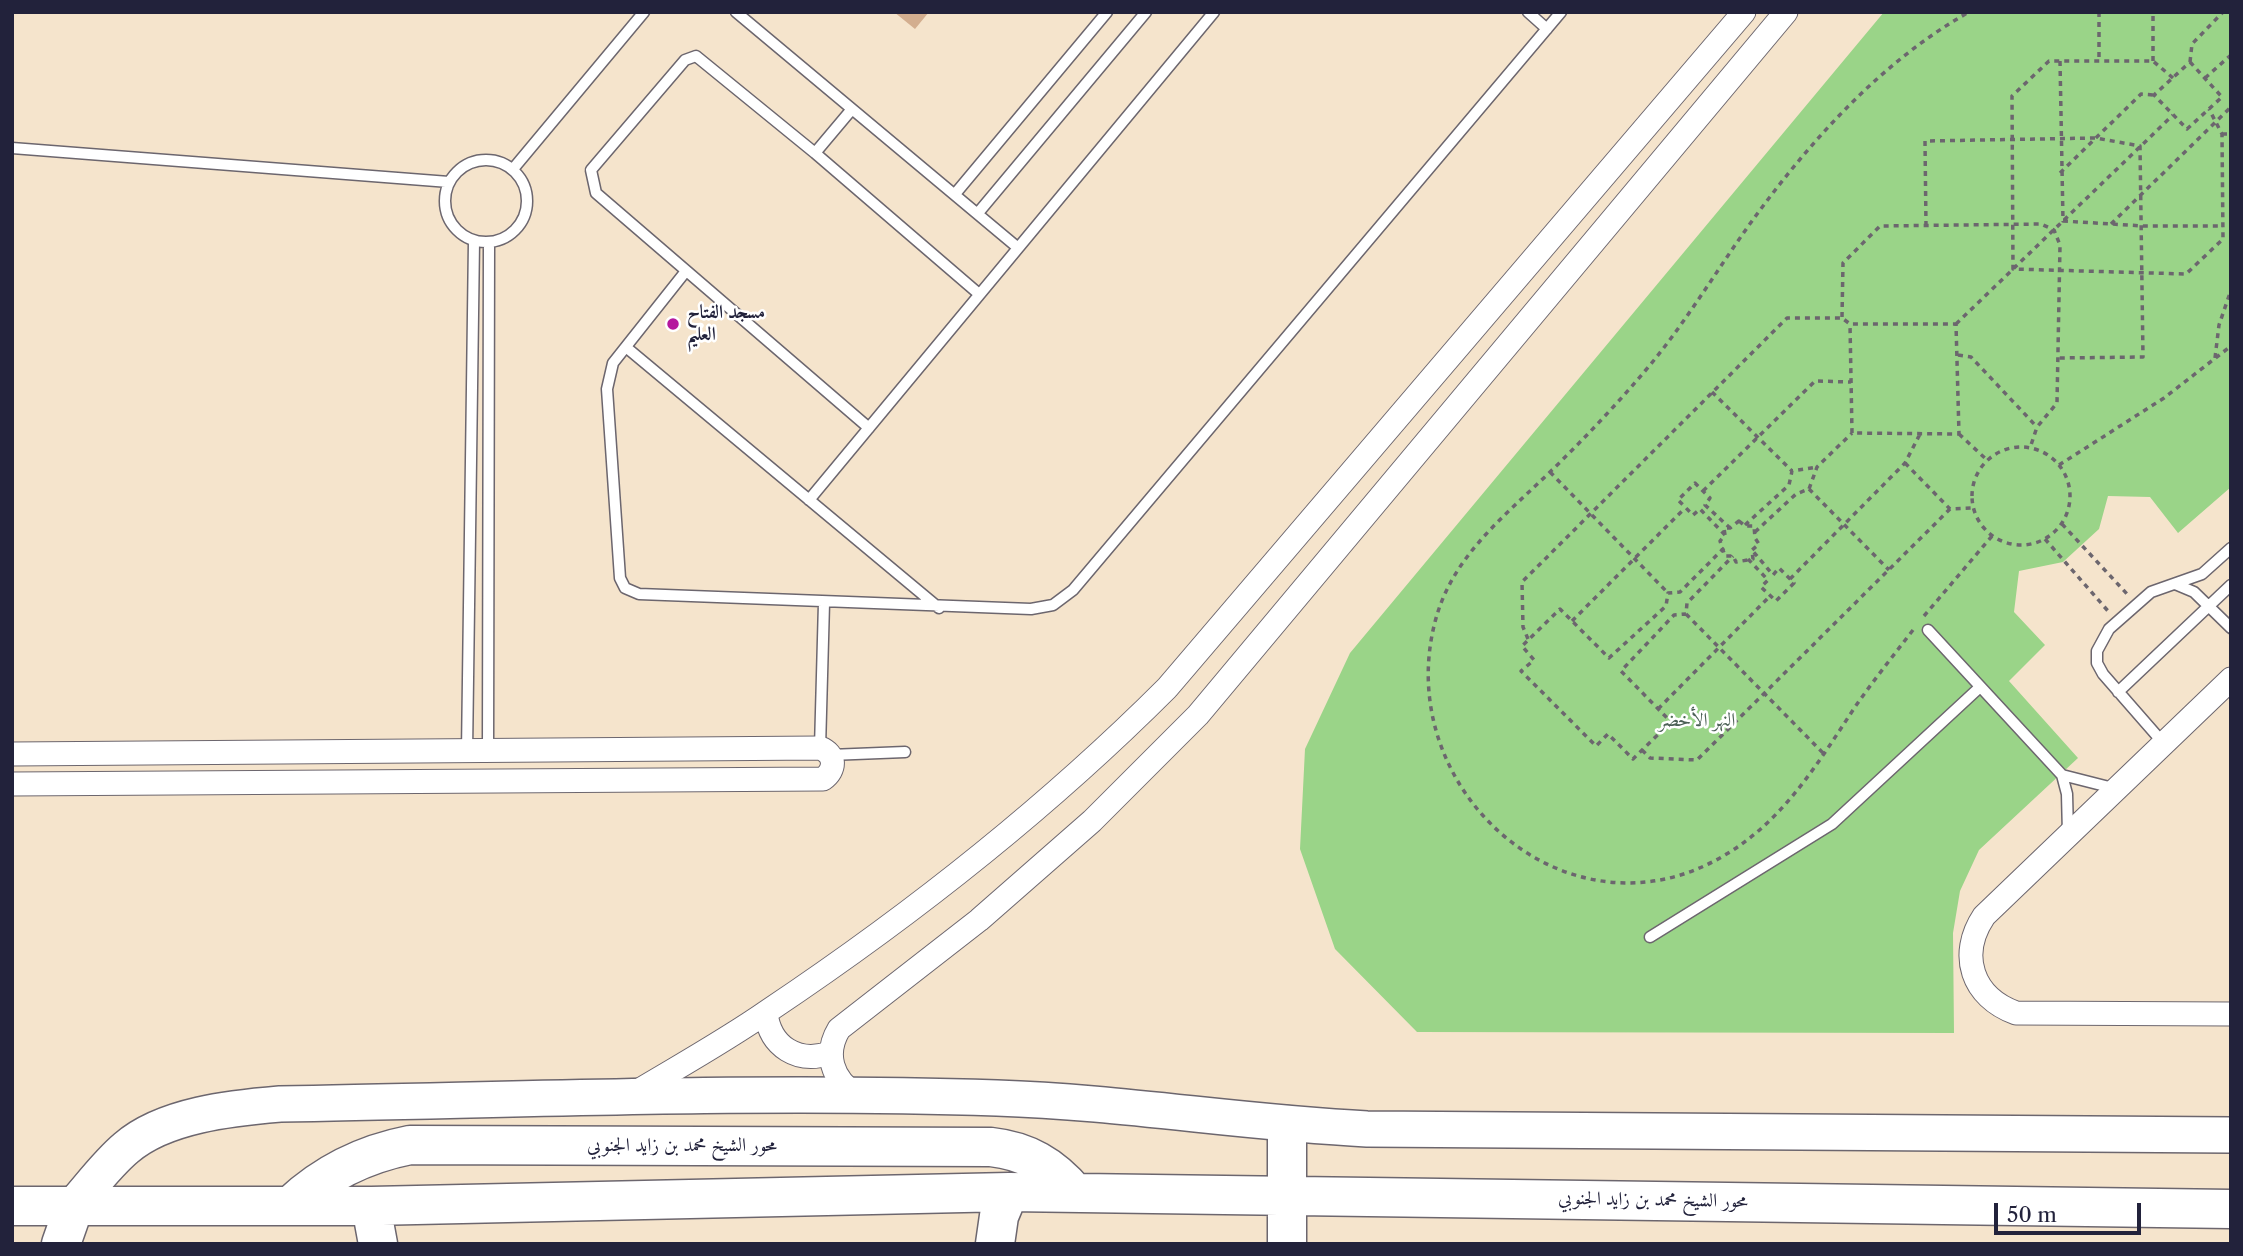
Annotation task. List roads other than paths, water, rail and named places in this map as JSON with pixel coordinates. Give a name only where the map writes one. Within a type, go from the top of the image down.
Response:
[{"type":"highway","points":[[1287,1125],[1287,1244]]},
{"type":"highway","name":"محور الشيخ محمد بن زايد الجنوبي","points":[[290,1206],[340,1168],[363,1158],[410,1145],[991,1147],[1037,1159],[1075,1193]]},
{"type":"highway","points":[[995,1244],[999,1216],[1009,1192]]},
{"type":"highway","name":"محور الشيخ محمد بن زايد الجنوبي","points":[[12,1206],[371,1206],[1009,1192],[2231,1209]]},
{"type":"highway","points":[[61,1244],[75,1204]]},
{"type":"highway","points":[[371,1206],[378,1244]]},
{"type":"main road","points":[[75,1204],[127,1147],[182,1118],[240,1107],[280,1104],[856,1096],[1111,1104],[1287,1125],[1381,1129],[2231,1135]]},
{"type":"street","points":[[626,1098],[766,1013],[854,952],[1005,834],[1114,741],[1167,688],[1744,12]]},
{"type":"street","points":[[856,1096],[837,1078],[830,1053],[832,1040],[839,1029],[989,911],[1092,821],[1198,715],[1786,12]]},
{"type":"street","points":[[2231,679],[2165,746],[1984,916],[1970,943],[1972,974],[1989,999],[2016,1013],[2231,1014]]},
{"type":"street","points":[[12,754],[825,752],[833,769],[823,779],[12,784]]},
{"type":"street","points":[[171,783],[172,753]]},
{"type":"street","points":[[766,1013],[772,1034],[787,1051],[808,1058],[830,1053]]},
{"type":"lane","points":[[513,169],[644,12]]},
{"type":"lane","points":[[736,12],[1017,247]]},
{"type":"lane","points":[[955,194],[1107,12]]},
{"type":"lane","points":[[978,213],[1146,12]]},
{"type":"lane","points":[[809,500],[1214,12]]},
{"type":"lane","points":[[1528,12],[1547,29]]},
{"type":"lane","points":[[686,271],[613,363],[607,388],[620,578],[625,588],[639,594],[939,608],[1031,609],[1053,605],[1073,590],[1561,12]]},
{"type":"lane","points":[[869,428],[596,193],[591,170],[685,60],[696,56],[816,153],[979,294]]},
{"type":"lane","points":[[816,153],[852,109]]},
{"type":"lane","points":[[12,148],[449,182]]},
{"type":"lane","points":[[478,160],[497,161],[513,169],[525,184],[528,204],[522,223],[508,237],[489,243],[474,241],[458,232],[447,217],[444,199],[449,182],[461,168],[478,160]]},
{"type":"lane","points":[[474,241],[477,752]]},
{"type":"lane","points":[[477,752],[489,243]]},
{"type":"lane","points":[[627,348],[939,608]]},
{"type":"lane","points":[[2165,746],[2103,674],[2097,663],[2097,651],[2102,638],[2151,592],[2202,574],[2231,548]]},
{"type":"lane","points":[[2173,583],[2190,590],[2231,628]]},
{"type":"lane","points":[[2118,692],[2231,585]]},
{"type":"lane","points":[[824,603],[825,752],[905,752]]},
{"type":"lane","points":[[1928,630],[2062,775],[2067,794],[2068,838]]},
{"type":"lane","points":[[1650,937],[1832,824],[1980,687]]},
{"type":"lane","points":[[2062,775],[2118,790]]},
{"type":"place","name":"مسجد الفتاح العليم","points":[[673,324]]},
{"type":"park label","name":"النهر الأخضر","points":[[1697,721]]}]
